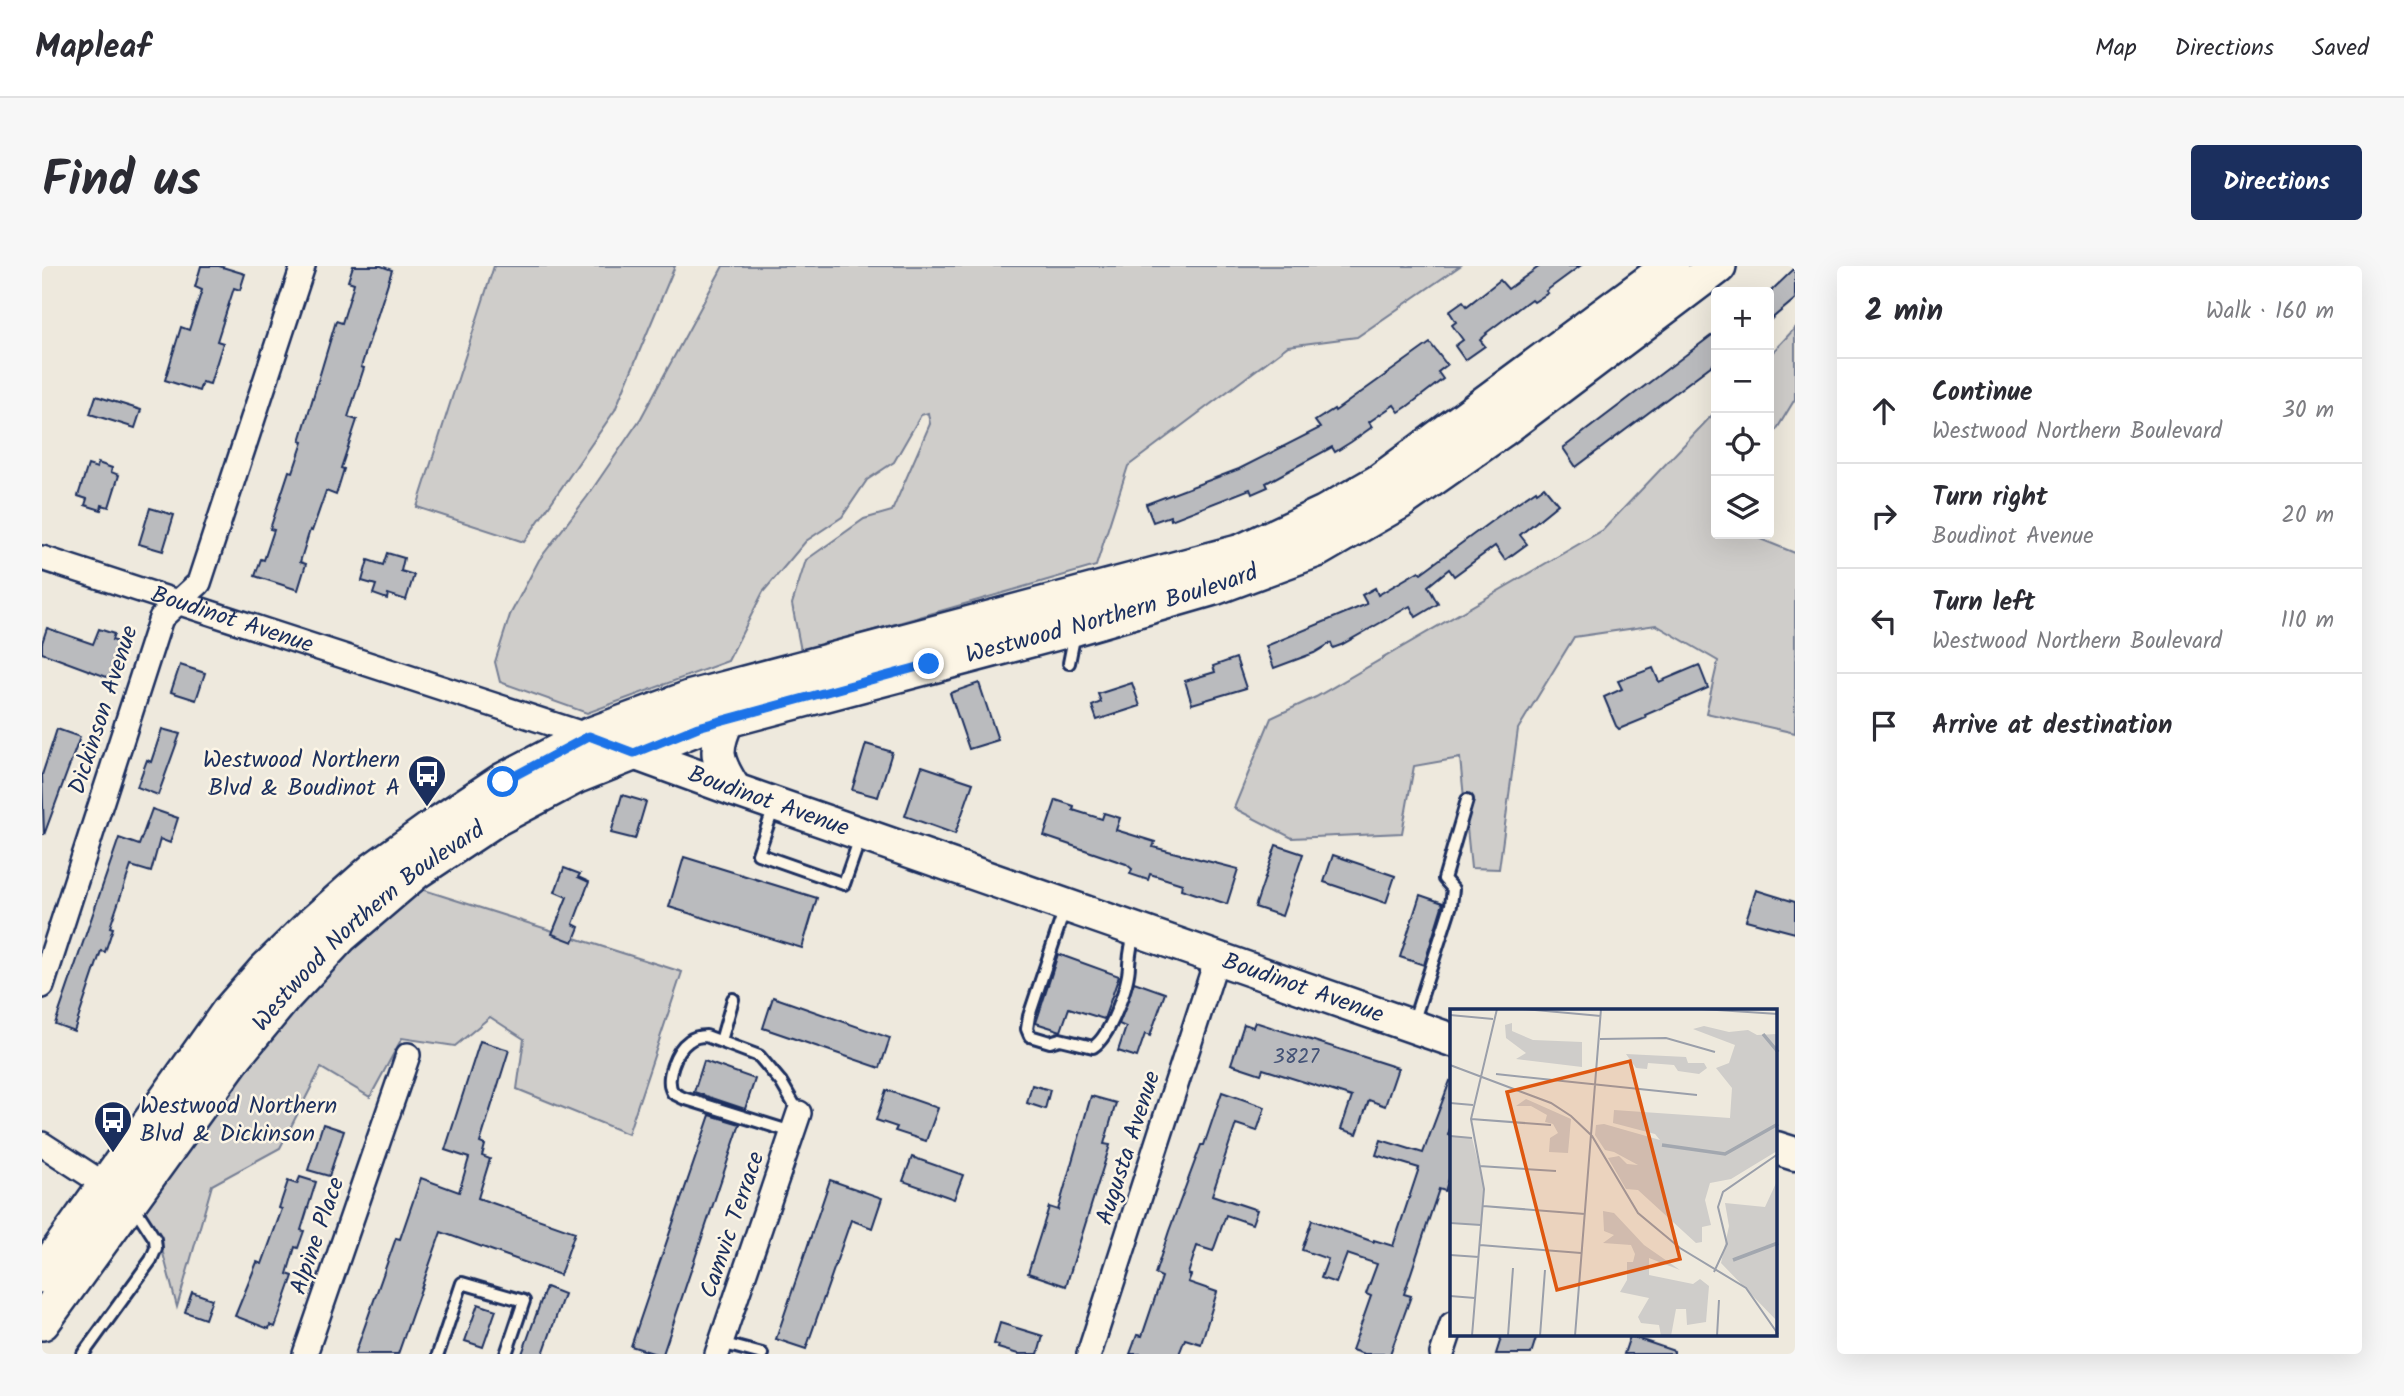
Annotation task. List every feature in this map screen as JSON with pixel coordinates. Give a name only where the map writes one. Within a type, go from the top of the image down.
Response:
[{"type":"main road","name":"Westwood Northern Boulevard","points":[[1494,416],[1671,266]]},
{"type":"main road","name":"Westwood Northern Boulevard","points":[[42,1322],[229,1012],[304,954],[340,936],[416,871],[485,825],[575,776],[698,727],[1073,612],[1242,552],[1324,514],[1494,416],[1718,266]]},
{"type":"main road","name":"Westwood Northern Boulevard","points":[[304,954],[374,870],[503,782],[589,736],[692,698],[1073,612]]},
{"type":"main road","name":"Westwood Northern Boulevard","points":[[42,1275],[118,1193]]},
{"type":"street","name":"Dickinson Avenue","points":[[42,986],[161,618],[200,583],[303,266]]},
{"type":"street","name":"Boudinot Avenue","points":[[42,558],[589,736],[735,790],[1450,1039]]},
{"type":"street","points":[[729,719],[718,744],[717,757],[735,790]]},
{"type":"street","name":"Augusta Avenue","points":[[1089,1354],[1217,958]]},
{"type":"street","name":"Alpine Place","points":[[305,1354],[408,1055]]},
{"type":"street","name":"Camvic Terrace","points":[[719,1348],[796,1123]]},
{"type":"street","points":[[42,1144],[118,1193]]},
{"type":"street","points":[[1778,1149],[1795,1154]]},
{"type":"street","points":[[1442,1354],[1450,1330]]},
{"type":"lane","points":[[1069,663],[1073,612]]},
{"type":"lane","points":[[1412,1026],[1451,905],[1452,889],[1444,879],[1467,800]]},
{"type":"lane","points":[[775,804],[758,854],[844,884],[862,834]]},
{"type":"lane","points":[[1066,905],[1029,1016],[1027,1029],[1030,1036],[1041,1040],[1050,1042],[1065,1039],[1093,1047],[1101,1040],[1114,1020],[1129,965],[1128,950],[1136,930]]},
{"type":"lane","points":[[721,1041],[733,999]]},
{"type":"lane","points":[[706,1036],[759,1056],[768,1064],[796,1123],[683,1098],[673,1093],[668,1080],[679,1053],[688,1041],[706,1036]]},
{"type":"lane","points":[[83,1354],[151,1260],[156,1248],[155,1239],[118,1193]]},
{"type":"lane","points":[[438,1354],[462,1283],[524,1301],[506,1354]]},
{"type":"lane","points":[[719,1348],[762,1354]]},
{"type":"shaded area","points":[[494,266],[675,266],[615,410],[524,542],[417,507]]},
{"type":"shaded area","points":[[723,266],[1460,266],[1357,337],[1288,346],[1128,466],[1096,566],[801,651],[792,604],[806,560],[864,519],[892,511],[930,424],[928,413],[921,415],[894,462],[867,480],[842,517],[806,541],[763,592],[728,661],[587,713],[500,682],[495,662],[510,615],[539,560],[587,497],[641,418]]},
{"type":"shaded area","points":[[1795,328],[1795,399],[1774,434],[1774,413],[1774,351]]},
{"type":"shaded area","points":[[1711,416],[1711,539],[1760,539],[1795,553],[1795,733],[1706,713],[1718,661],[1656,625],[1574,637],[1518,729],[1499,869],[1471,868],[1460,758],[1414,766],[1402,833],[1292,838],[1234,808],[1271,718],[1316,697],[1603,530]]},
{"type":"shaded area","points":[[402,883],[682,972],[628,1134],[517,1089],[524,1039],[490,1017],[455,1046],[402,1038],[370,1097],[321,1068],[280,1148],[212,1185],[177,1307],[158,1234],[138,1214],[220,1095]]},
{"type":"building","points":[[201,266],[219,266],[245,274],[240,290],[234,288],[217,341],[223,343],[210,384],[202,382],[199,391],[165,380],[181,327],[189,330],[202,290],[195,287]]},
{"type":"building","points":[[353,266],[381,266],[392,270],[348,417],[357,420],[341,468],[344,469],[336,495],[326,491],[312,531],[310,530],[300,562],[306,564],[298,590],[255,576],[261,559],[264,560],[274,530],[270,529],[289,471],[293,472],[303,442],[300,441],[336,321],[342,323],[354,283],[348,281]]},
{"type":"building","points":[[1540,266],[1580,266],[1546,291],[1548,293],[1534,302],[1531,299],[1486,333],[1480,340],[1485,346],[1465,360],[1455,346],[1463,340],[1452,325],[1456,322],[1449,311],[1463,301],[1467,306],[1500,280],[1508,289]]},
{"type":"building","points":[[1795,268],[1795,299],[1774,317],[1774,288]]},
{"type":"building","points":[[1711,336],[1711,366],[1576,467],[1563,448]]},
{"type":"building","points":[[1430,343],[1447,365],[1438,372],[1443,379],[1399,412],[1394,405],[1369,422],[1372,427],[1351,442],[1335,452],[1332,447],[1266,483],[1268,487],[1252,494],[1250,489],[1171,520],[1170,516],[1153,522],[1146,504],[1239,469],[1320,428],[1315,421],[1334,409],[1335,411]]},
{"type":"building","points":[[96,396],[141,410],[135,428],[90,414]]},
{"type":"building","points":[[98,463],[112,468],[111,472],[119,475],[109,507],[102,505],[101,510],[85,505],[87,499],[78,496],[88,465],[97,468]]},
{"type":"building","points":[[1544,487],[1558,504],[1520,535],[1527,544],[1505,560],[1495,546],[1454,576],[1449,569],[1428,586],[1438,604],[1416,617],[1410,606],[1341,645],[1333,648],[1331,643],[1314,653],[1274,668],[1266,646],[1367,604],[1362,595],[1375,588],[1378,595],[1419,571],[1421,573],[1508,509]]},
{"type":"building","points":[[150,508],[174,515],[163,551],[139,544]]},
{"type":"building","points":[[387,553],[404,558],[401,571],[414,575],[406,600],[388,594],[387,599],[373,594],[376,585],[362,581],[368,560],[383,565]]},
{"type":"building","points":[[47,628],[93,644],[99,629],[114,634],[112,640],[124,644],[112,679],[42,653]]},
{"type":"building","points":[[1236,658],[1246,688],[1192,704],[1185,681],[1215,672],[1213,666]]},
{"type":"building","points":[[180,665],[205,673],[196,700],[171,692]]},
{"type":"building","points":[[1699,665],[1708,688],[1645,715],[1646,718],[1619,729],[1616,726],[1604,697],[1622,689],[1618,681],[1653,668],[1659,682]]},
{"type":"building","points":[[979,683],[998,740],[969,749],[950,693]]},
{"type":"building","points":[[1132,683],[1140,706],[1097,720],[1092,706],[1101,702],[1098,694]]},
{"type":"building","points":[[57,729],[80,737],[44,835],[42,775]]},
{"type":"building","points":[[162,729],[180,734],[158,795],[137,787],[147,760],[151,762]]},
{"type":"building","points":[[866,744],[892,752],[878,797],[852,790]]},
{"type":"building","points":[[922,766],[973,783],[955,834],[905,816]]},
{"type":"building","points":[[622,795],[646,802],[635,839],[611,833]]},
{"type":"building","points":[[1056,800],[1074,806],[1073,810],[1102,819],[1104,813],[1120,818],[1116,830],[1155,842],[1153,847],[1238,869],[1227,904],[1181,889],[1182,884],[1150,874],[1148,880],[1130,874],[1132,869],[1126,864],[1044,836]]},
{"type":"building","points":[[152,809],[178,818],[170,843],[160,839],[151,872],[131,866],[110,927],[113,928],[105,952],[101,951],[74,1031],[55,1024],[119,838],[139,845]]},
{"type":"building","points":[[1276,845],[1303,854],[1282,916],[1255,907]]},
{"type":"building","points":[[1333,855],[1395,876],[1386,903],[1324,882]]},
{"type":"building","points":[[684,857],[817,898],[802,948],[669,907]]},
{"type":"building","points":[[564,868],[580,874],[578,877],[589,882],[573,924],[579,927],[573,942],[552,934],[567,897],[555,892]]},
{"type":"building","points":[[1756,890],[1795,902],[1795,933],[1746,920]]},
{"type":"building","points":[[1420,895],[1443,903],[1424,965],[1400,957]]},
{"type":"building","points":[[1058,954],[1119,976],[1104,1019],[1069,1008],[1061,1031],[1036,1023]]},
{"type":"building","points":[[1134,982],[1165,993],[1150,1036],[1145,1034],[1137,1057],[1118,1051],[1126,1027],[1119,1024]]},
{"type":"building","points":[[773,997],[890,1038],[880,1068],[763,1028]]},
{"type":"building","points":[[1255,1022],[1398,1068],[1385,1106],[1369,1100],[1357,1134],[1341,1129],[1352,1097],[1263,1069],[1261,1074],[1231,1064],[1244,1024],[1253,1027]]},
{"type":"building","points":[[480,1041],[509,1050],[480,1143],[485,1145],[482,1156],[490,1159],[478,1198],[575,1232],[560,1275],[441,1232],[398,1354],[355,1354],[396,1238],[400,1239],[421,1178],[459,1192],[469,1158],[445,1150]]},
{"type":"building","points":[[704,1061],[755,1079],[745,1109],[694,1092]]},
{"type":"building","points":[[1450,1081],[1450,1176],[1445,1191],[1439,1189],[1404,1294],[1411,1296],[1390,1354],[1364,1354],[1352,1350],[1371,1296],[1366,1294],[1377,1264],[1347,1254],[1336,1283],[1321,1278],[1328,1259],[1302,1250],[1312,1220],[1393,1246],[1419,1168],[1376,1155],[1381,1140],[1423,1153]]},
{"type":"building","points":[[1032,1085],[1050,1090],[1045,1109],[1027,1103]]},
{"type":"building","points":[[886,1090],[938,1108],[926,1141],[895,1131],[897,1127],[876,1120]]},
{"type":"building","points":[[1222,1092],[1265,1107],[1257,1131],[1236,1124],[1212,1195],[1257,1210],[1252,1224],[1226,1215],[1213,1251],[1197,1246],[1188,1282],[1217,1292],[1201,1344],[1185,1339],[1179,1354],[1130,1354],[1137,1335],[1142,1336],[1162,1277],[1155,1274],[1169,1231]]},
{"type":"building","points":[[1091,1096],[1116,1103],[1104,1144],[1110,1145],[1066,1286],[1028,1273],[1049,1207],[1058,1210]]},
{"type":"building","points":[[710,1115],[740,1124],[663,1354],[656,1354],[631,1346]]},
{"type":"building","points":[[323,1124],[344,1131],[329,1176],[308,1170]]},
{"type":"building","points":[[912,1157],[963,1175],[954,1199],[903,1181]]},
{"type":"building","points":[[300,1177],[316,1182],[301,1230],[304,1231],[298,1248],[295,1247],[287,1274],[293,1276],[275,1327],[270,1325],[269,1329],[235,1316],[257,1262],[262,1264],[282,1209],[279,1208],[288,1181],[297,1184]]},
{"type":"building","points":[[830,1180],[882,1198],[872,1228],[851,1220],[806,1349],[776,1339]]},
{"type":"building","points":[[546,1287],[564,1294],[543,1354],[522,1354]]},
{"type":"building","points":[[192,1292],[212,1299],[205,1319],[185,1312]]},
{"type":"building","points":[[478,1304],[496,1310],[483,1347],[465,1341]]},
{"type":"building","points":[[1000,1323],[1043,1336],[1038,1354],[1018,1354],[998,1348],[999,1345],[994,1344]]},
{"type":"building","points":[[1502,1336],[1537,1336],[1531,1354],[1496,1354]]},
{"type":"building","points":[[1630,1336],[1674,1351],[1674,1354],[1624,1354]]},
{"type":"place","name":"Westwood Northern Blvd & Boudinot A","points":[[427,808]]},
{"type":"place","name":"Westwood Northern Blvd & Dickinson","points":[[113,1154]]},
{"type":"route","points":[[503,782],[589,736],[634,753],[698,727],[929,664]]}]
